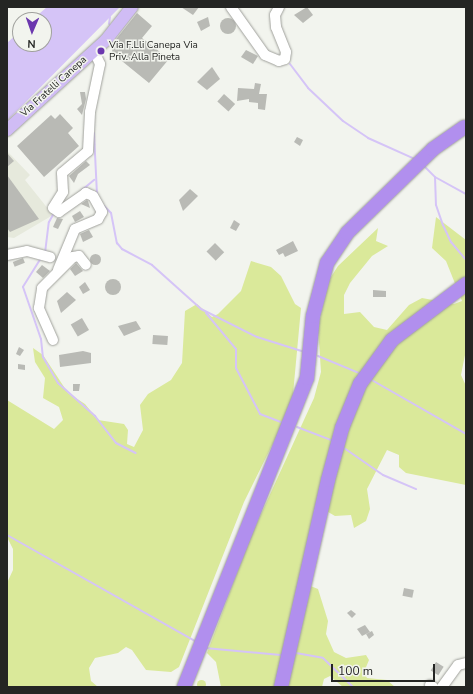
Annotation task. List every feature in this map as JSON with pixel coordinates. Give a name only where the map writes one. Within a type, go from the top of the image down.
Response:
[{"type":"highway","points":[[184,687],[307,378],[313,316],[327,263],[347,233],[433,149],[464,127]]},
{"type":"highway","points":[[281,687],[328,480],[342,428],[360,384],[392,340],[466,284]]},
{"type":"main road","name":"Via Fratelli Canepa","points":[[7,130],[94,51],[132,7]]},
{"type":"street","points":[[231,7],[265,55],[280,62],[285,60],[286,52],[276,28],[275,15],[279,7]]},
{"type":"street","points":[[58,270],[75,229],[98,219],[102,212],[93,196],[86,193],[59,212],[53,208],[63,192],[62,173],[88,151],[90,112],[100,64],[94,51]]},
{"type":"street","points":[[7,255],[27,251],[50,257]]},
{"type":"street","points":[[51,323],[53,340],[38,301],[47,282],[58,270],[77,256],[86,265]]},
{"type":"street","points":[[442,687],[458,665],[466,664]]},
{"type":"shaded area","points":[[47,7],[120,7],[7,121],[7,43],[12,38],[12,52],[52,52],[52,12],[41,12]]},
{"type":"shaded area","points":[[7,151],[30,175],[25,180],[53,215],[14,238],[7,237]]},
{"type":"green space","points":[[436,217],[466,240],[466,350],[461,375],[466,386],[466,485],[406,473],[399,467],[399,455],[387,450],[367,489],[370,509],[366,521],[354,528],[351,515],[335,516],[323,509],[303,583],[318,589],[328,621],[326,634],[334,652],[346,658],[366,655],[369,660],[364,672],[367,678],[387,680],[395,687],[343,687],[330,676],[324,679],[322,687],[221,687],[216,662],[207,653],[251,536],[314,398],[321,372],[318,327],[329,280],[338,266],[378,228],[376,241],[388,246],[372,256],[350,283],[344,295],[344,314],[360,312],[374,327],[387,330],[409,305],[422,298],[454,304],[462,301],[446,261],[432,248]]},
{"type":"green space","points":[[251,261],[271,267],[281,276],[295,304],[301,308],[292,405],[244,502],[179,667],[171,672],[146,670],[132,650],[126,647],[118,653],[95,658],[89,668],[91,681],[98,687],[7,687],[7,583],[13,570],[13,549],[7,537],[7,400],[54,429],[63,420],[59,407],[43,398],[45,378],[35,362],[33,348],[43,355],[68,393],[85,404],[98,420],[124,424],[128,430],[127,444],[134,447],[143,430],[140,405],[148,394],[171,380],[182,363],[185,311],[197,304],[212,317],[218,314],[241,291]]},
{"type":"green space","points":[[201,679],[206,684],[201,689],[196,684]]},
{"type":"building","points":[[181,7],[199,7],[193,15]]},
{"type":"building","points":[[307,7],[313,15],[303,23],[294,15]]},
{"type":"building","points":[[137,13],[152,26],[142,38],[169,59],[149,83],[112,53],[113,43]]},
{"type":"building","points":[[208,17],[210,26],[201,31],[197,22]]},
{"type":"building","points":[[228,18],[235,23],[236,26],[231,33],[228,34],[221,29],[220,26],[225,19]]},
{"type":"building","points":[[246,50],[258,56],[253,64],[241,57]]},
{"type":"building","points":[[212,67],[220,79],[207,90],[197,82]]},
{"type":"building","points":[[255,83],[261,84],[259,94],[267,94],[265,110],[258,109],[258,103],[249,102],[249,99],[237,101],[238,88],[254,89]]},
{"type":"building","points":[[80,92],[85,92],[86,99],[82,115],[77,109],[82,104]]},
{"type":"building","points":[[224,94],[235,104],[228,111],[217,101]]},
{"type":"building","points":[[60,114],[73,128],[68,133],[79,146],[44,177],[17,146],[51,115],[55,119]]},
{"type":"building","points":[[297,137],[303,140],[300,146],[294,142]]},
{"type":"building","points":[[7,153],[14,161],[7,167]]},
{"type":"building","points":[[86,161],[90,165],[78,174],[74,183],[69,176]]},
{"type":"building","points":[[7,175],[39,219],[10,232],[7,228]]},
{"type":"building","points":[[190,189],[198,196],[183,211],[179,200]]},
{"type":"building","points":[[87,200],[90,208],[81,204]]},
{"type":"building","points":[[80,211],[84,217],[75,222],[72,216]]},
{"type":"building","points":[[57,218],[63,219],[58,229],[53,227]]},
{"type":"building","points":[[234,220],[240,224],[236,231],[230,228]]},
{"type":"building","points":[[89,230],[93,237],[83,242],[80,234]]},
{"type":"building","points":[[293,241],[298,251],[285,257],[283,253],[279,255],[276,250]]},
{"type":"building","points":[[215,243],[224,252],[216,261],[207,251]]},
{"type":"building","points":[[95,253],[99,255],[101,259],[99,263],[95,265],[91,263],[89,259],[91,255]]},
{"type":"building","points":[[23,258],[25,263],[15,267],[13,262]]},
{"type":"building","points":[[76,263],[83,271],[75,276],[70,269]]},
{"type":"building","points":[[42,265],[50,271],[43,278],[36,272]]},
{"type":"building","points":[[113,279],[119,281],[121,287],[119,293],[113,295],[107,293],[105,287],[107,281]]},
{"type":"building","points":[[85,282],[90,290],[83,294],[79,287]]},
{"type":"building","points":[[373,290],[386,291],[386,297],[373,297]]},
{"type":"building","points":[[67,292],[76,300],[61,313],[57,301]]},
{"type":"building","points":[[82,318],[89,330],[78,337],[71,324]]},
{"type":"building","points":[[136,321],[141,329],[124,336],[118,326]]},
{"type":"building","points":[[153,335],[168,336],[167,345],[152,344]]},
{"type":"building","points":[[19,347],[24,350],[20,356],[16,354]]},
{"type":"building","points":[[83,351],[91,353],[91,363],[60,367],[59,355]]},
{"type":"building","points":[[18,364],[25,365],[25,370],[18,369]]},
{"type":"building","points":[[73,384],[80,384],[79,391],[73,391]]},
{"type":"building","points":[[404,588],[414,590],[412,598],[402,596]]},
{"type":"building","points":[[351,610],[356,614],[352,618],[347,613]]},
{"type":"building","points":[[365,625],[370,632],[362,636],[357,629]]},
{"type":"building","points":[[372,631],[374,635],[369,639],[366,634]]},
{"type":"building","points":[[436,662],[444,667],[438,675],[431,670]]},
{"type":"waterway","points":[[109,24],[110,17]]},
{"type":"waterway","points":[[290,64],[308,88],[343,121],[368,138],[415,159]]},
{"type":"waterway","points":[[94,133],[97,194]]},
{"type":"waterway","points":[[425,167],[435,177],[466,194]]},
{"type":"waterway","points":[[435,177],[436,205],[443,225],[451,242],[466,260]]},
{"type":"waterway","points":[[82,190],[94,180]]},
{"type":"waterway","points":[[104,206],[111,213],[117,243],[122,249],[152,265],[201,309],[257,337],[305,352]]},
{"type":"waterway","points":[[45,253],[49,222],[54,213]]},
{"type":"waterway","points":[[41,258],[23,287],[41,339],[43,357],[58,383],[95,416],[116,443],[136,453]]},
{"type":"waterway","points":[[206,313],[236,349],[236,368],[260,414],[283,423]]},
{"type":"waterway","points":[[318,356],[359,373]]},
{"type":"waterway","points":[[370,379],[466,434]]},
{"type":"waterway","points":[[297,427],[331,440]]},
{"type":"waterway","points":[[344,448],[383,475],[416,489]]},
{"type":"waterway","points":[[7,535],[195,641]]},
{"type":"waterway","points":[[205,648],[281,655]]},
{"type":"waterway","points":[[296,653],[323,658],[353,687]]},
{"type":"place","name":"Via F.Lli Canepa Via Priv. Alla Pineta","points":[[101,51]]}]
